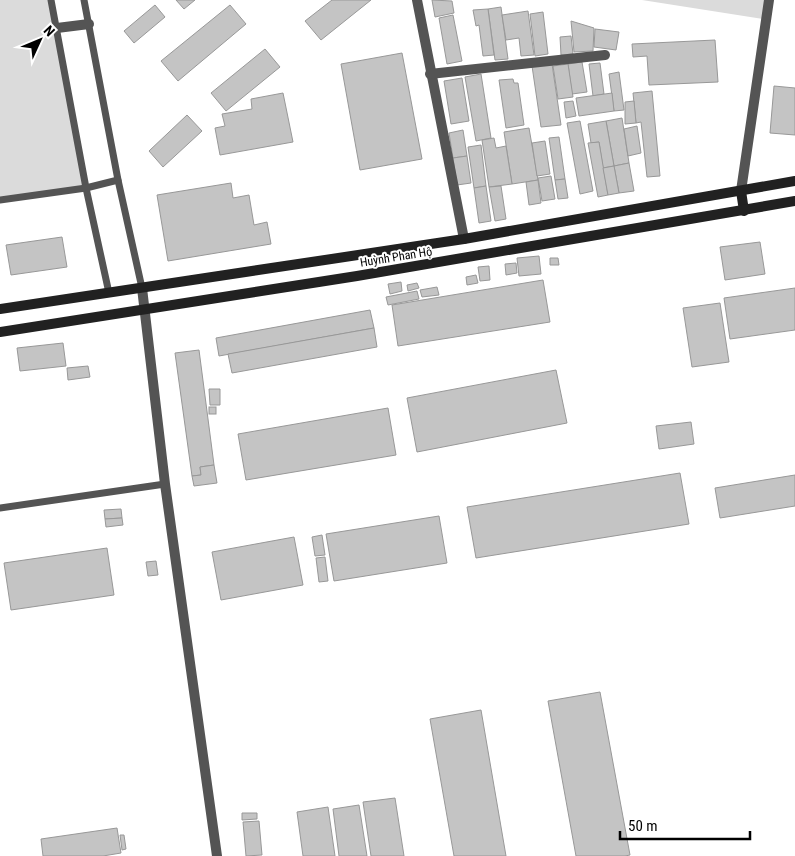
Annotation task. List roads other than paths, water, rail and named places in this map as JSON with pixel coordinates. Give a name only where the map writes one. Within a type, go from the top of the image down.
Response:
[{"type":"street","points":[[417,0],[430,74],[464,238]]},
{"type":"street","points":[[744,210],[741,191],[769,0]]},
{"type":"street","points":[[56,28],[89,24]]},
{"type":"street","points":[[430,74],[605,55]]},
{"type":"street","name":"Huỳnh Phan Hộ","points":[[0,309],[464,238],[795,181]]},
{"type":"street","name":"Huỳnh Phan Hộ","points":[[0,332],[144,310],[795,201]]},
{"type":"street","points":[[142,288],[165,484],[217,856]]},
{"type":"lane","points":[[52,0],[86,188],[109,293]]},
{"type":"lane","points":[[84,0],[118,180],[142,288]]},
{"type":"lane","points":[[0,200],[86,188],[118,180]]},
{"type":"lane","points":[[0,508],[165,484]]}]
